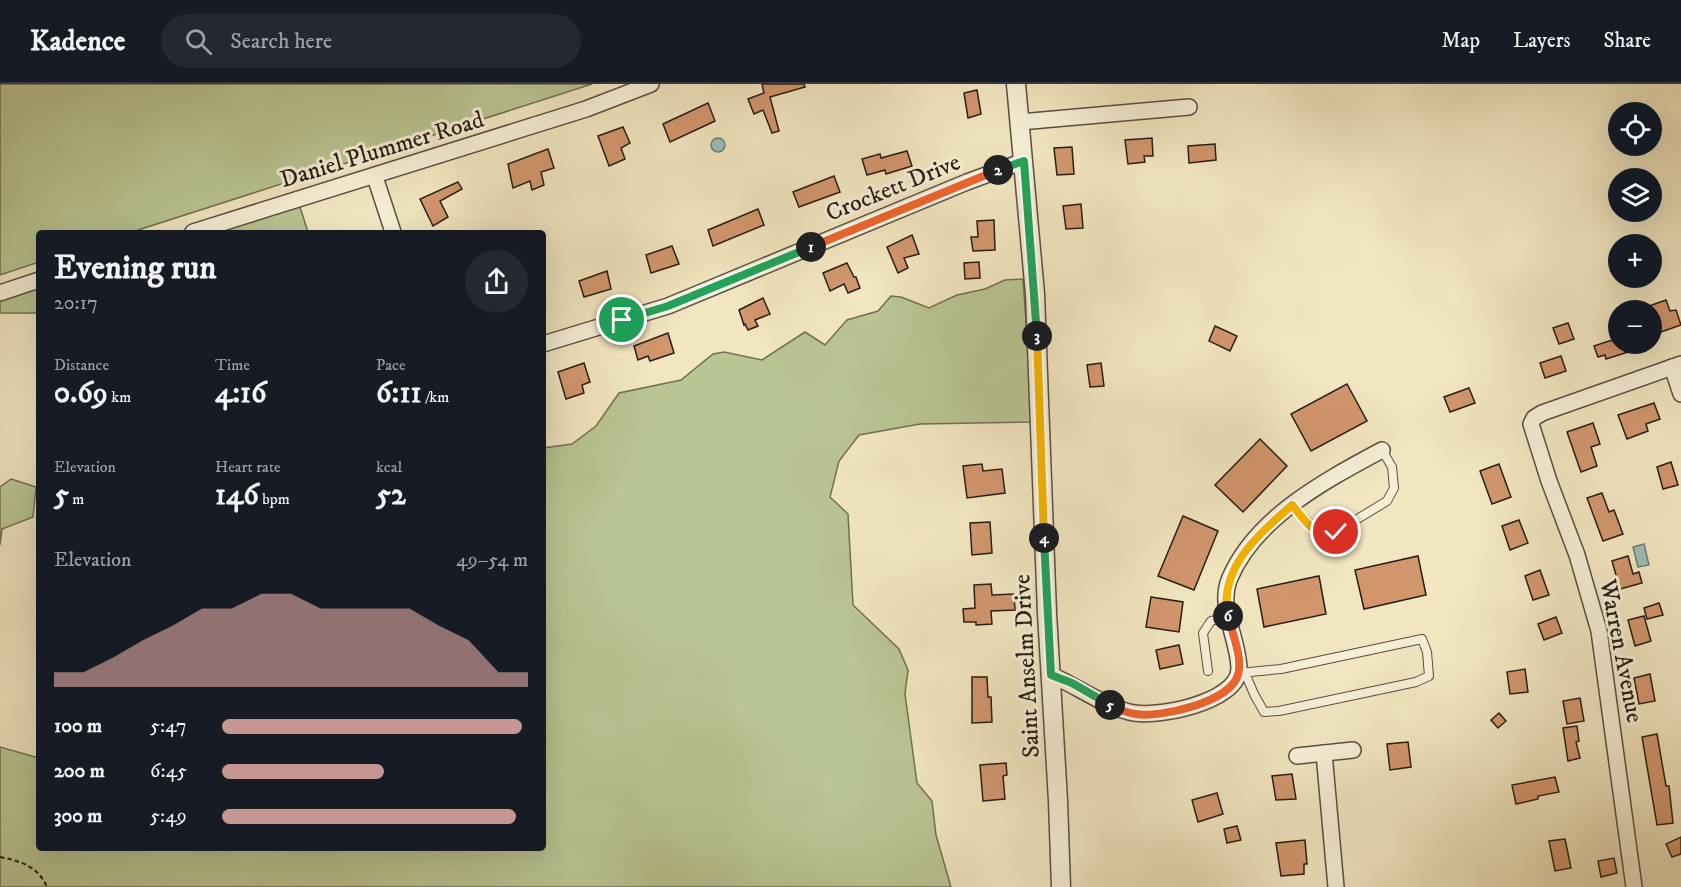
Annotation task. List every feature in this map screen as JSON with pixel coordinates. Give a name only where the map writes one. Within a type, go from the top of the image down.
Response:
[{"type":"street","name":"Daniel Plummer Road","points":[[200,230],[375,177],[586,109],[651,84]]},
{"type":"street","name":"Saint Anselm Drive","points":[[1016,84],[1038,339],[1046,591],[1061,887]]},
{"type":"street","points":[[1020,122],[1189,107]]},
{"type":"street","name":"Crockett Drive","points":[[546,343],[668,306],[957,186],[1024,161]]},
{"type":"street","points":[[375,177],[392,230]]},
{"type":"street","points":[[0,292],[36,281]]},
{"type":"street","points":[[1676,365],[1681,394]]},
{"type":"street","name":"Warren Avenue","points":[[1634,887],[1599,631],[1577,555],[1531,424],[1534,418],[1542,412],[1676,365]]},
{"type":"street","points":[[1051,675],[1072,683],[1113,706],[1137,714],[1158,713],[1208,701],[1232,686],[1242,673],[1228,616],[1226,595],[1228,582],[1235,568],[1253,542],[1292,505],[1335,475],[1382,450]]},
{"type":"street","points":[[1297,756],[1353,750]]},
{"type":"street","points":[[1324,753],[1336,887]]},
{"type":"lane","points":[[1292,505],[1319,534],[1336,532],[1387,501],[1394,488],[1392,467],[1382,450]]},
{"type":"lane","points":[[1208,671],[1203,633],[1211,621],[1228,616]]},
{"type":"lane","points":[[1422,639],[1427,652],[1429,676],[1416,682],[1279,711],[1264,712],[1242,673],[1281,669],[1422,639]]},
{"type":"path","points":[[0,857],[22,861],[42,876],[47,887]]},
{"type":"green space","points":[[0,84],[592,84],[138,230],[36,230],[36,263],[0,275]]},
{"type":"green space","points":[[299,204],[307,230],[201,230]]},
{"type":"green space","points":[[1023,279],[1033,422],[920,424],[859,435],[839,461],[830,497],[848,514],[853,605],[899,649],[908,670],[905,694],[917,783],[932,801],[936,835],[951,887],[0,887],[0,747],[36,757],[36,851],[546,851],[546,448],[572,444],[596,426],[619,393],[681,380],[713,354],[724,352],[762,360],[805,332],[825,345],[847,320],[878,311],[891,296],[901,297],[929,308],[957,295],[985,289],[1005,280]]},
{"type":"green space","points":[[36,281],[36,313],[0,313],[0,293]]},
{"type":"green space","points":[[11,479],[36,487],[33,517],[2,529],[0,545],[0,487]]},
{"type":"water","points":[[715,138],[721,138],[725,145],[721,152],[715,152],[711,148],[711,142]]},
{"type":"water","points":[[1644,544],[1649,565],[1638,567],[1633,547]]},
{"type":"building","points":[[762,84],[804,84],[805,87],[770,97],[779,131],[772,133],[763,110],[754,114],[748,99],[764,93]]},
{"type":"building","points":[[977,90],[981,114],[968,118],[964,93]]},
{"type":"building","points":[[708,103],[715,121],[670,142],[663,124]]},
{"type":"building","points":[[623,127],[630,143],[621,148],[625,159],[609,166],[598,136]]},
{"type":"building","points":[[1152,138],[1153,156],[1144,156],[1145,162],[1128,164],[1125,140]]},
{"type":"building","points":[[1215,144],[1216,160],[1189,163],[1188,146]]},
{"type":"building","points":[[1072,147],[1074,174],[1057,175],[1054,148]]},
{"type":"building","points":[[548,149],[554,168],[541,172],[544,185],[532,190],[530,181],[513,188],[508,164]]},
{"type":"building","points":[[907,151],[912,166],[886,174],[885,170],[867,175],[862,159],[880,154],[881,158]]},
{"type":"building","points":[[834,176],[840,192],[799,207],[793,192]]},
{"type":"building","points":[[458,182],[462,189],[440,201],[448,217],[433,226],[420,199]]},
{"type":"building","points":[[1081,204],[1083,228],[1066,229],[1063,206]]},
{"type":"building","points":[[758,209],[764,225],[713,246],[708,230]]},
{"type":"building","points":[[994,220],[995,250],[973,251],[971,237],[978,237],[977,221]]},
{"type":"building","points":[[912,235],[919,254],[904,258],[908,268],[898,273],[887,247]]},
{"type":"building","points":[[672,246],[679,264],[651,273],[646,255]]},
{"type":"building","points":[[979,262],[980,278],[965,279],[964,263]]},
{"type":"building","points":[[847,263],[860,288],[848,293],[844,284],[830,291],[823,273]]},
{"type":"building","points":[[607,271],[611,289],[584,297],[579,281]]},
{"type":"building","points":[[763,298],[770,314],[755,320],[758,326],[748,330],[739,310]]},
{"type":"building","points":[[1666,300],[1670,311],[1676,310],[1681,325],[1662,332],[1662,301]]},
{"type":"building","points":[[1568,323],[1574,339],[1559,344],[1553,328]]},
{"type":"building","points":[[1215,326],[1237,336],[1230,351],[1209,341]]},
{"type":"building","points":[[668,333],[674,353],[650,361],[648,356],[638,360],[634,346]]},
{"type":"building","points":[[1608,341],[1608,354],[1622,354],[1606,359],[1605,355],[1598,357],[1594,346]]},
{"type":"building","points":[[1561,356],[1566,371],[1545,378],[1540,363]]},
{"type":"building","points":[[584,363],[590,382],[582,385],[584,393],[566,399],[558,372]]},
{"type":"building","points":[[1101,363],[1104,386],[1090,387],[1087,365]]},
{"type":"building","points":[[1347,384],[1367,421],[1311,451],[1291,414]]},
{"type":"building","points":[[1469,388],[1475,403],[1450,412],[1444,397]]},
{"type":"building","points":[[1654,403],[1660,419],[1646,424],[1648,431],[1627,439],[1618,415]]},
{"type":"building","points":[[1593,423],[1600,444],[1591,447],[1597,466],[1581,472],[1567,432]]},
{"type":"building","points":[[1260,439],[1287,466],[1243,512],[1215,485]]},
{"type":"building","points":[[1671,462],[1678,485],[1663,489],[1657,467]]},
{"type":"building","points":[[982,464],[983,471],[1002,469],[1005,493],[967,498],[963,466]]},
{"type":"building","points":[[1499,464],[1511,497],[1492,504],[1480,471]]},
{"type":"building","points":[[1602,493],[1609,512],[1614,510],[1623,534],[1603,541],[1587,498]]},
{"type":"building","points":[[1183,516],[1218,531],[1194,590],[1158,576]]},
{"type":"building","points":[[1519,520],[1528,543],[1510,550],[1502,526]]},
{"type":"building","points":[[990,522],[992,553],[972,555],[970,523]]},
{"type":"building","points":[[1418,556],[1426,595],[1364,609],[1355,570]]},
{"type":"building","points":[[1628,556],[1633,574],[1639,572],[1642,583],[1620,589],[1612,561]]},
{"type":"building","points":[[1540,570],[1549,595],[1533,600],[1525,576]]},
{"type":"building","points":[[1319,576],[1326,614],[1264,627],[1257,589]]},
{"type":"building","points":[[991,584],[992,595],[1014,594],[1015,610],[991,611],[992,624],[976,625],[976,622],[964,622],[963,609],[975,608],[974,585]]},
{"type":"building","points":[[1151,597],[1183,602],[1179,632],[1146,627]]},
{"type":"building","points":[[1659,603],[1663,615],[1647,619],[1644,608]]},
{"type":"building","points":[[1644,616],[1651,641],[1635,646],[1628,620]]},
{"type":"building","points":[[1556,617],[1562,633],[1544,640],[1538,624]]},
{"type":"building","points":[[1179,645],[1183,664],[1160,669],[1156,650]]},
{"type":"building","points":[[1525,669],[1528,692],[1510,694],[1507,672]]},
{"type":"building","points":[[1650,674],[1655,701],[1639,704],[1634,678]]},
{"type":"building","points":[[972,677],[987,677],[992,722],[972,723]]},
{"type":"building","points":[[1580,698],[1584,721],[1567,724],[1563,701]]},
{"type":"building","points":[[1499,713],[1506,721],[1498,728],[1491,720]]},
{"type":"building","points":[[1577,726],[1579,741],[1576,742],[1580,758],[1568,761],[1563,728]]},
{"type":"building","points":[[1657,734],[1666,786],[1669,786],[1673,823],[1657,825],[1642,737]]},
{"type":"building","points":[[1408,742],[1411,767],[1390,770],[1387,744]]},
{"type":"building","points":[[1006,763],[1007,775],[1003,776],[1005,799],[983,801],[980,765]]},
{"type":"building","points":[[1292,774],[1296,799],[1276,800],[1272,776]]},
{"type":"building","points":[[1555,777],[1559,792],[1516,804],[1512,785]]},
{"type":"building","points":[[1217,793],[1223,814],[1198,822],[1192,800]]},
{"type":"building","points":[[1237,826],[1241,840],[1227,843],[1224,829]]},
{"type":"building","points":[[1681,837],[1681,854],[1672,857],[1666,844]]},
{"type":"building","points":[[1565,839],[1571,868],[1555,871],[1549,841]]},
{"type":"building","points":[[1305,840],[1307,864],[1304,864],[1304,874],[1281,876],[1276,843]]},
{"type":"building","points":[[1614,858],[1617,873],[1601,877],[1598,861]]},
{"type":"route","points":[[622,320],[668,306],[967,182],[1024,161],[1037,328],[1051,675],[1072,683],[1126,712],[1137,714],[1174,710],[1216,697],[1232,686],[1239,673],[1239,662],[1226,595],[1228,582],[1244,553],[1292,505],[1319,534],[1336,532]]}]
